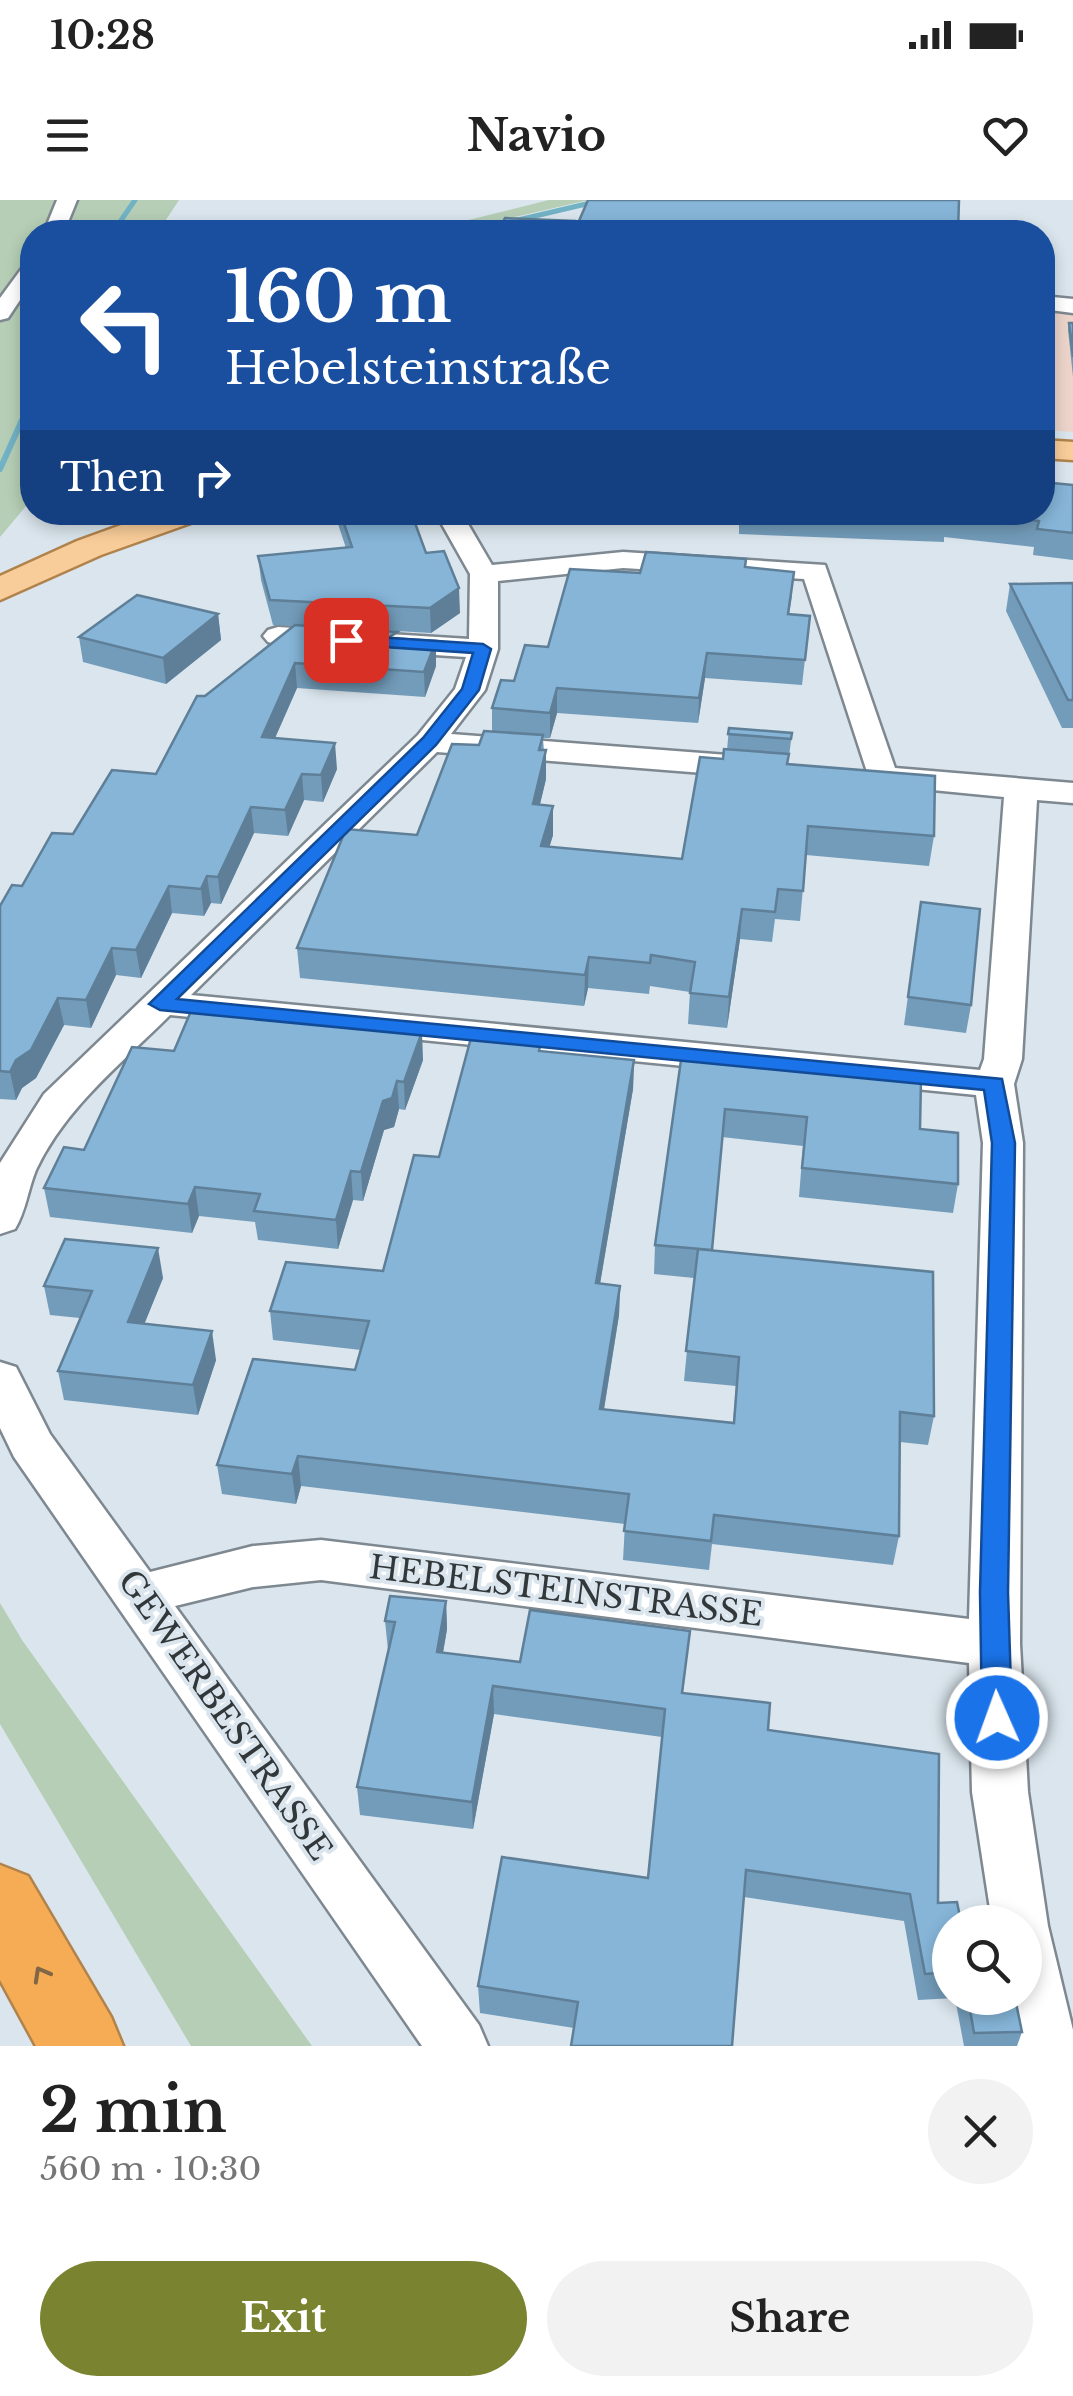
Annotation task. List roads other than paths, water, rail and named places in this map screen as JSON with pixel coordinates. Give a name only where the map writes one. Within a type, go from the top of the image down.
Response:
[{"type":"highway","points":[[0,1902],[81,2046]]},
{"type":"main road","points":[[0,589],[89,548],[154,525]]},
{"type":"street","points":[[0,313],[20,285]]},
{"type":"street","points":[[0,1219],[16,1170],[58,1103],[429,742],[470,690],[483,649],[484,574],[456,525]]},
{"type":"street","points":[[484,574],[623,560],[815,571],[882,777]]},
{"type":"street","points":[[278,636],[483,649]]},
{"type":"street","points":[[429,742],[783,769]]},
{"type":"street","points":[[842,774],[1073,793]]},
{"type":"street","points":[[1019,1905],[1000,1792],[994,1644],[1003,1143],[994,1084],[1003,1059],[1021,790]]},
{"type":"street","points":[[160,1004],[994,1084]]},
{"type":"street","name":"GEWERBESTRASSE","points":[[0,1379],[31,1444],[458,2046]]},
{"type":"street","name":"HEBELSTEINSTRASSE","points":[[141,1595],[250,1566],[285,1560],[321,1560],[994,1644]]},
{"type":"street","points":[[1040,2015],[1046,2046]]},
{"type":"waterway","points":[[121,220],[135,200]]},
{"type":"waterway","points":[[518,220],[603,200]]},
{"type":"waterway","points":[[0,469],[20,424]]}]
